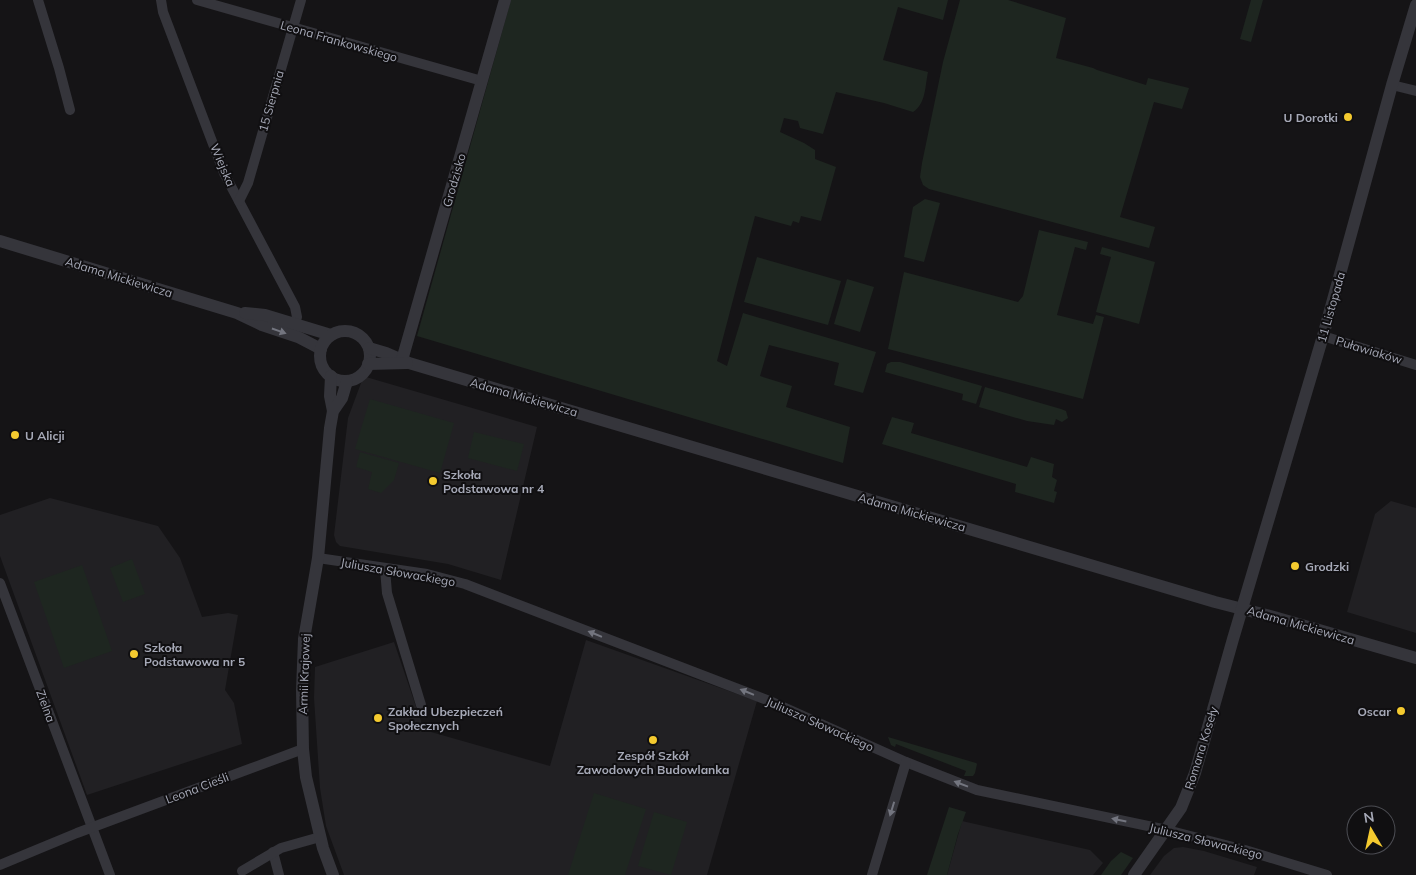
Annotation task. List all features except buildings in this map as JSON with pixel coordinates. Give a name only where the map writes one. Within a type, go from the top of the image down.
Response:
[{"type":"street","points":[[38,0],[70,110]]},
{"type":"street","name":"Wiejska","points":[[161,0],[163,12],[224,173],[295,307],[297,317],[294,324]]},
{"type":"street","name":"Leona Frankowskiego","points":[[197,0],[482,81]]},
{"type":"street","name":"15 Sierpnia","points":[[239,201],[248,183],[300,0]]},
{"type":"street","name":"Grodzisko","points":[[406,361],[505,0]]},
{"type":"street","name":"11 Listopada","points":[[1242,609],[1323,336],[1392,84],[1416,5]]},
{"type":"street","points":[[1392,84],[1416,91]]},
{"type":"street","name":"Adama Mickiewicza","points":[[0,242],[238,313],[262,325],[298,337],[321,349]]},
{"type":"street","name":"Adama Mickiewicza","points":[[238,313],[265,315],[331,335]]},
{"type":"street","points":[[344,331],[356,333],[362,337],[369,348],[370,354],[364,372],[359,376],[347,381],[340,380],[331,376],[322,364],[321,349],[326,339],[331,335],[344,331]]},
{"type":"street","name":"Puławiaków","points":[[1323,336],[1416,365]]},
{"type":"street","name":"Adama Mickiewicza","points":[[369,348],[386,352],[406,361],[1242,609],[1416,658]]},
{"type":"street","name":"Adama Mickiewicza","points":[[368,364],[406,361]]},
{"type":"street","name":"Armii Krajowej","points":[[331,376],[330,396],[334,411]]},
{"type":"street","name":"Armii Krajowej","points":[[333,875],[320,837],[306,777],[303,749],[304,639],[318,558],[330,428],[334,411],[342,398],[347,381]]},
{"type":"street","name":"Juliusza Słowackiego","points":[[318,558],[427,574],[465,584],[502,597],[772,702],[906,762],[977,790],[1167,830],[1245,850],[1327,875]]},
{"type":"street","points":[[385,569],[387,593],[421,705]]},
{"type":"street","name":"Zielna","points":[[0,583],[91,828]]},
{"type":"street","name":"Romana Koseły","points":[[1134,875],[1181,808],[1195,773],[1242,609]]},
{"type":"street","name":"Leona Cieśli","points":[[0,865],[91,828],[303,749]]},
{"type":"street","points":[[872,875],[906,762]]},
{"type":"street","points":[[91,828],[110,875]]},
{"type":"street","points":[[242,871],[281,848],[320,837]]},
{"type":"street","points":[[273,852],[279,875]]},
{"type":"shaded area","points":[[511,0],[948,0],[943,20],[898,7],[883,60],[928,72],[923,100],[913,112],[836,92],[823,134],[800,128],[798,121],[784,118],[780,132],[815,150],[815,159],[836,167],[821,221],[801,216],[799,223],[793,221],[791,226],[755,216],[717,361],[727,366],[743,313],[876,352],[863,393],[834,385],[839,363],[769,345],[760,376],[792,386],[786,407],[850,427],[843,463],[417,336]]},
{"type":"shaded area","points":[[960,0],[1008,0],[1066,18],[1056,58],[1146,85],[1148,78],[1189,88],[1182,109],[1154,102],[1120,217],[1155,227],[1149,248],[929,189],[923,185],[920,177],[922,163],[943,62]]},
{"type":"shaded area","points":[[1251,0],[1263,0],[1251,42],[1240,39]]},
{"type":"shaded area","points":[[925,199],[940,203],[924,262],[904,257],[913,207]]},
{"type":"shaded area","points":[[1039,230],[1088,242],[1086,250],[1075,247],[1057,315],[1093,324],[1096,315],[1104,317],[1083,399],[888,349],[904,272],[1018,302],[1023,296]]},
{"type":"shaded area","points":[[1102,247],[1155,262],[1139,324],[1096,312],[1111,257],[1100,254]]},
{"type":"shaded area","points":[[757,257],[841,281],[828,325],[744,302]]},
{"type":"shaded area","points":[[847,279],[874,287],[860,332],[834,324]]},
{"type":"shaded area","points":[[900,362],[982,386],[976,404],[962,400],[963,394],[885,372],[887,364]]},
{"type":"shaded area","name":"Szkoła Podstawowa nr 4","points":[[366,377],[537,427],[501,580],[448,564],[340,546],[336,542],[334,535],[348,418],[361,383]]},
{"type":"shaded area","points":[[985,387],[1061,409],[1066,411],[1068,418],[1062,422],[1056,419],[1054,425],[1027,421],[979,407]]},
{"type":"shaded area","points":[[370,399],[454,423],[440,473],[355,449]]},
{"type":"shaded area","points":[[892,417],[914,423],[911,433],[1027,467],[1031,457],[1054,464],[1052,477],[1057,480],[1054,491],[1057,492],[1054,503],[1015,492],[1016,484],[882,444]]},
{"type":"shaded area","points":[[474,432],[524,444],[517,471],[468,458]]},
{"type":"shaded area","points":[[360,452],[399,463],[394,480],[381,493],[368,489],[372,472],[356,467]]},
{"type":"shaded area","name":"Szkoła Podstawowa nr 5","points":[[50,498],[158,526],[180,558],[202,617],[228,613],[238,615],[225,690],[234,703],[242,744],[87,795],[0,556],[0,515]]},
{"type":"shaded area","points":[[1391,501],[1416,508],[1416,633],[1347,612],[1375,514]]},
{"type":"shaded area","points":[[132,559],[145,594],[123,602],[110,568]]},
{"type":"shaded area","points":[[82,565],[112,651],[64,668],[34,582]]},
{"type":"shaded area","points":[[586,640],[757,701],[707,875],[344,875],[326,826],[320,788],[314,698],[315,667],[394,642],[424,730],[550,766]]},
{"type":"shaded area","points":[[888,737],[976,763],[975,773],[973,776],[964,776],[966,771],[896,744],[895,747],[891,745]]},
{"type":"shaded area","points":[[594,793],[646,809],[625,875],[568,875]]},
{"type":"shaded area","points":[[949,807],[966,812],[947,875],[927,875]]},
{"type":"shaded area","points":[[654,812],[687,822],[671,875],[638,866]]},
{"type":"shaded area","points":[[962,821],[1090,850],[1103,863],[1093,875],[947,875]]},
{"type":"shaded area","points":[[1183,847],[1204,851],[1257,867],[1254,875],[1150,875],[1164,856],[1174,848]]},
{"type":"shaded area","points":[[1121,852],[1133,858],[1121,875],[1101,875],[1111,861]]},
{"type":"place","name":"U Dorotki","points":[[1348,117]]},
{"type":"place","name":"U Alicji","points":[[15,435]]},
{"type":"place","name":"Szkoła Podstawowa nr 4","points":[[433,481]]},
{"type":"place","name":"Grodzki","points":[[1295,566]]},
{"type":"place","name":"Szkoła Podstawowa nr 5","points":[[134,654]]},
{"type":"place","name":"Oscar","points":[[1401,711]]},
{"type":"place","name":"Zakład Ubezpieczeń Społecznych","points":[[378,718]]},
{"type":"place","name":"Zespół Szkół Zawodowych Budowlanka","points":[[653,740]]}]
